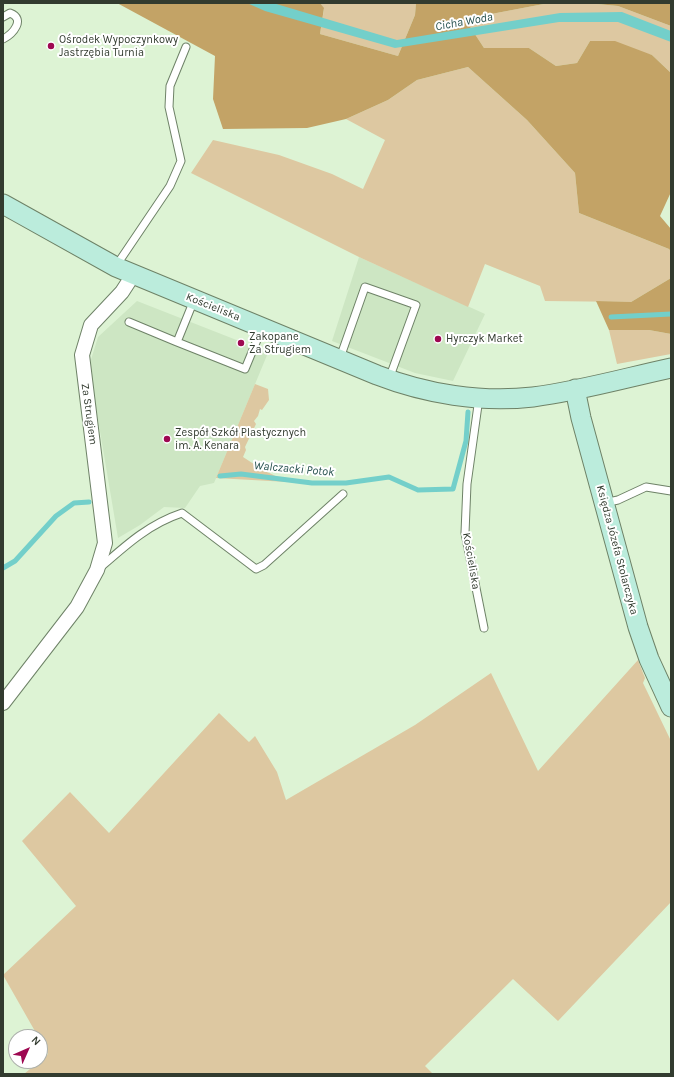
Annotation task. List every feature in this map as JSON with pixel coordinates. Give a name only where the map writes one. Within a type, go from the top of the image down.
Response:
[{"type":"main road","name":"Kościeliska","points":[[3,204],[116,267],[389,379],[432,392],[479,398],[529,397],[575,389],[671,368]]},
{"type":"main road","name":"Księdza Józefa Stolarczyka","points":[[575,389],[581,418],[638,627],[652,666],[671,707]]},
{"type":"street","name":"Za Strugiem","points":[[3,703],[77,607],[97,570],[105,544],[82,355],[91,325],[122,292],[133,274]]},
{"type":"lane","points":[[3,17],[10,13],[18,19],[18,24],[10,35],[3,39]]},
{"type":"lane","points":[[116,267],[170,186],[181,161],[169,107],[170,86],[186,47]]},
{"type":"lane","points":[[339,359],[365,287],[416,305],[389,379]]},
{"type":"lane","points":[[177,342],[194,300]]},
{"type":"lane","points":[[129,322],[245,369],[262,328]]},
{"type":"lane","name":"Kościeliska","points":[[479,398],[467,484],[465,533],[484,628]]},
{"type":"lane","points":[[604,504],[618,500],[646,487],[671,490]]},
{"type":"lane","name":"Za Strugiem","points":[[97,570],[135,536],[164,519],[182,514],[256,570],[264,565],[343,494]]},
{"type":"shaded area","points":[[117,3],[320,3],[324,8],[320,34],[398,56],[415,15],[416,3],[549,3],[465,19],[484,48],[529,48],[556,66],[577,63],[590,41],[615,41],[652,55],[671,73],[671,192],[660,216],[671,229],[671,252],[669,249],[579,213],[575,173],[527,120],[468,67],[417,80],[388,100],[346,119],[307,128],[223,129],[213,99],[215,56]]},
{"type":"shaded area","points":[[320,3],[416,3],[415,15],[398,56],[320,34],[324,9]]},
{"type":"shaded area","points":[[549,3],[587,3],[618,6],[671,26],[671,73],[652,55],[590,41],[577,63],[556,66],[529,48],[484,48],[465,19]]},
{"type":"shaded area","points":[[587,3],[671,3],[671,26],[618,6]]},
{"type":"shaded area","points":[[468,67],[527,120],[575,173],[579,213],[669,249],[671,252],[671,278],[631,302],[545,301],[540,286],[485,264],[468,307],[359,257],[191,173],[213,140],[279,155],[332,174],[363,189],[385,140],[346,119],[388,100],[417,80]]},
{"type":"shaded area","points":[[359,257],[485,314],[453,381],[415,373],[332,341]]},
{"type":"shaded area","points":[[671,278],[671,334],[649,330],[609,330],[596,301],[631,302]]},
{"type":"shaded area","name":"Zespół Szkół Plastycznych im. A. Kenara","points":[[137,301],[262,350],[270,348],[214,483],[200,486],[185,508],[164,507],[140,525],[118,538],[89,366],[98,337]]},
{"type":"shaded area","points":[[609,330],[649,330],[671,334],[671,354],[617,364]]},
{"type":"shaded area","points":[[255,384],[268,389],[269,400],[262,410],[260,409],[258,416],[254,421],[256,424],[245,447],[246,450],[243,457],[263,470],[288,482],[216,478]]},
{"type":"shaded area","points":[[638,660],[645,678],[643,683],[671,741],[671,902],[558,1021],[513,979],[425,1066],[433,1074],[24,1074],[30,1069],[48,1069],[48,1029],[34,1029],[3,975],[76,906],[22,841],[70,792],[109,833],[219,713],[249,742],[255,736],[277,772],[286,800],[415,725],[491,673],[538,771]]},
{"type":"water","points":[[247,3],[273,3],[397,40],[560,13],[622,12],[671,31],[671,42],[618,22],[559,22],[395,48],[265,11]]},
{"type":"waterway","name":"Walczacki Potok","points":[[611,317],[671,314]]},
{"type":"waterway","name":"Walczacki Potok","points":[[220,476],[241,474],[312,483],[346,483],[389,477],[418,490],[453,489],[466,441],[468,412]]},
{"type":"waterway","name":"Walczacki Potok","points":[[3,568],[15,561],[56,516],[74,503],[89,502]]},
{"type":"place","name":"Ośrodek Wypoczynkowy Jastrzębia Turnia","points":[[51,46]]},
{"type":"place","name":"Hyrczyk Market","points":[[438,339]]},
{"type":"place","name":"Zakopane Za Strugiem","points":[[241,343]]},
{"type":"place","name":"Zespół Szkół Plastycznych im. A. Kenara","points":[[167,439]]},
{"type":"water label","name":"Cicha Woda","points":[[464,22]]}]
